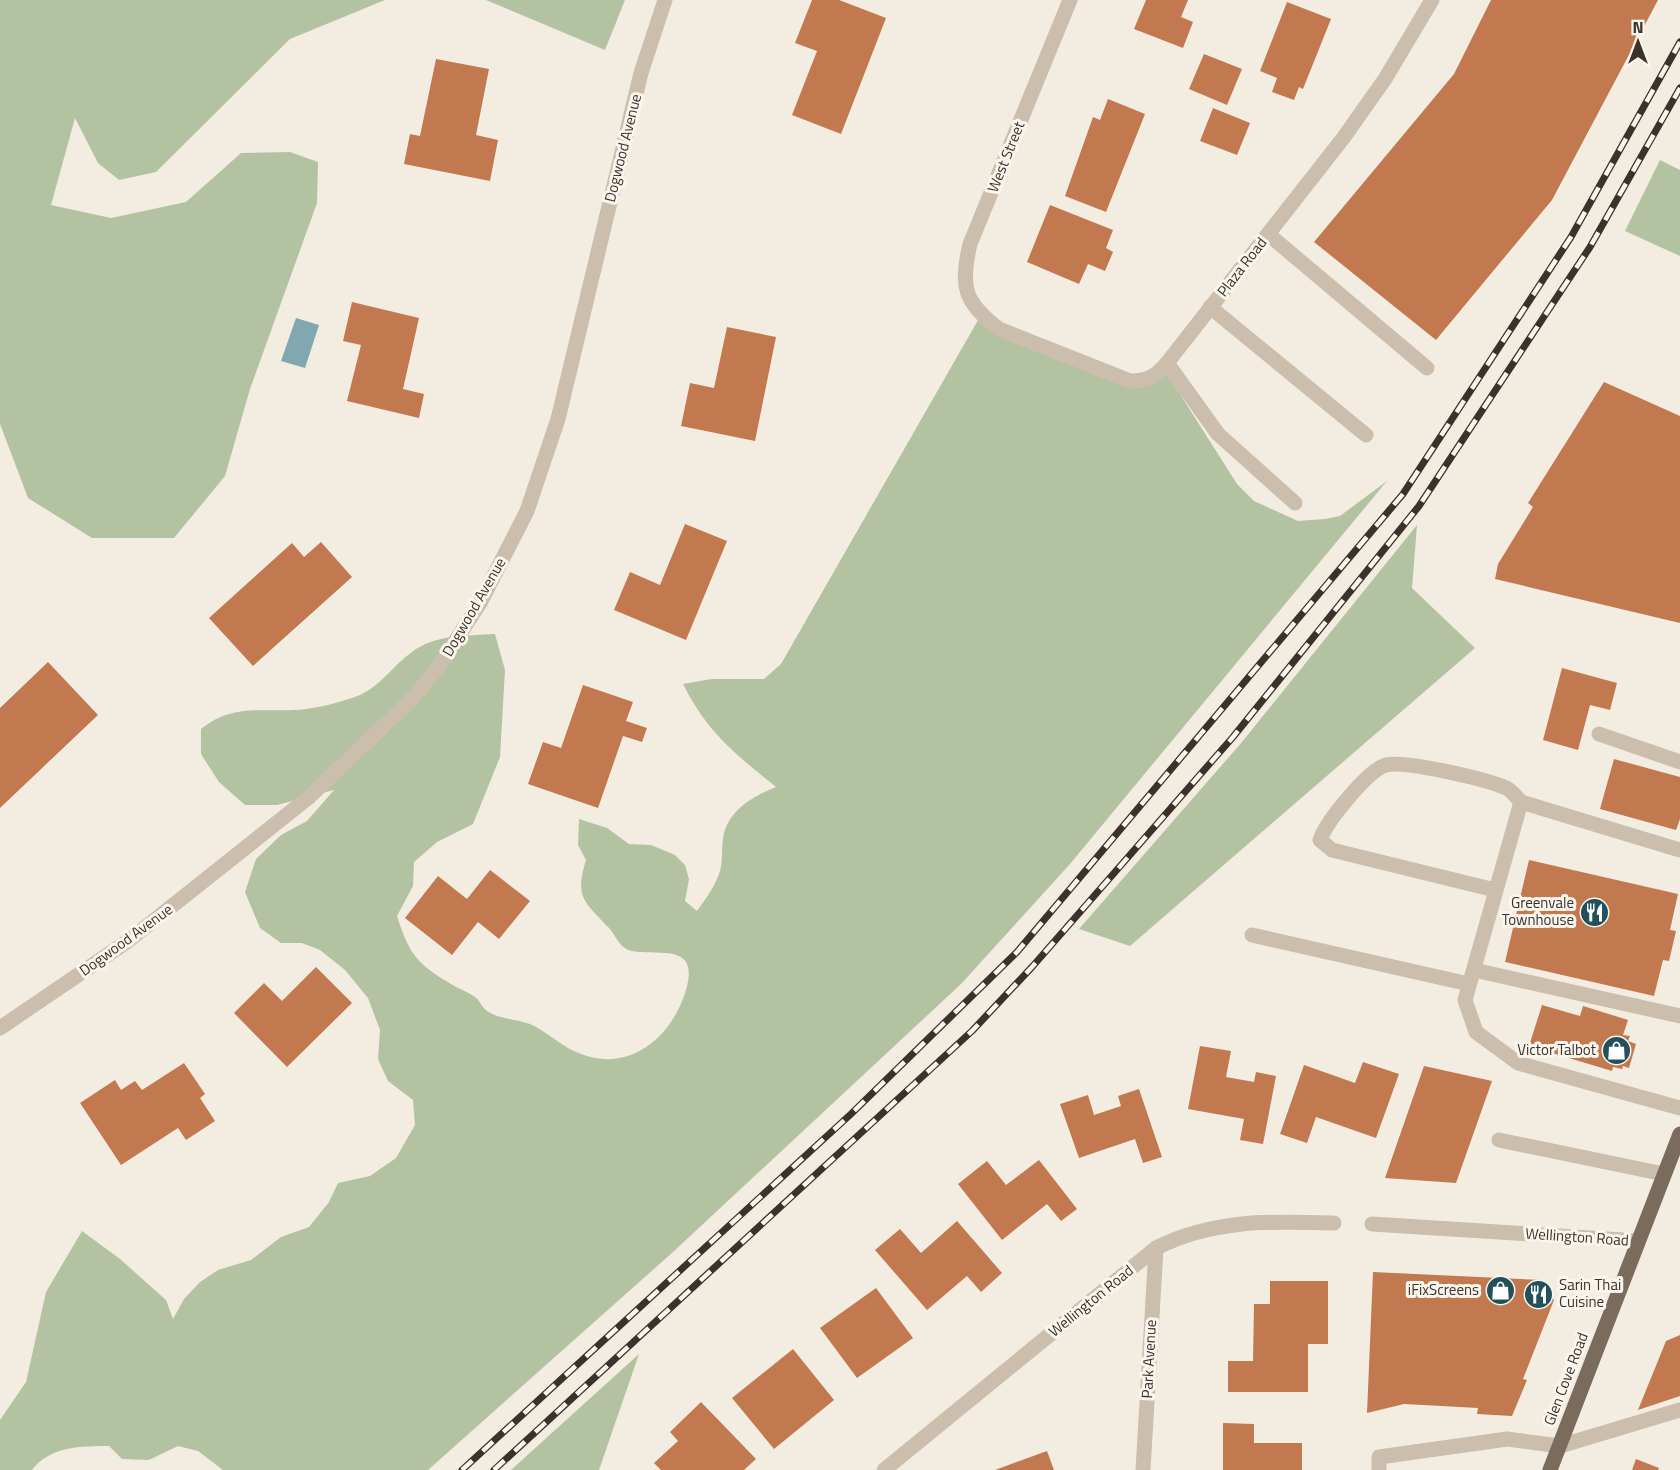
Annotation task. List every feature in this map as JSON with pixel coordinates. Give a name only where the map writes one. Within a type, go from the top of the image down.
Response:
[{"type":"main road","name":"Glen Cove Road","points":[[1550,1470],[1680,1134]]},
{"type":"street","name":"Dogwood Avenue","points":[[0,1028],[128,941],[308,798],[411,699],[439,666],[480,603],[527,511],[558,419],[641,73],[665,0]]},
{"type":"street","name":"West Street","points":[[981,315],[968,297],[963,272],[970,244],[1070,0]]},
{"type":"street","name":"Plaza Road","points":[[981,315],[999,329],[1130,381],[1143,381],[1157,375],[1358,118],[1385,79],[1432,0]]},
{"type":"street","points":[[1268,234],[1427,368]]},
{"type":"street","points":[[1210,308],[1366,435]]},
{"type":"street","points":[[1167,363],[1218,434],[1295,503]]},
{"type":"street","points":[[1599,734],[1680,762]]},
{"type":"street","points":[[1495,890],[1332,850],[1320,840],[1324,828],[1371,774],[1385,765],[1405,763],[1506,787],[1521,802],[1680,850]]},
{"type":"street","points":[[1521,802],[1465,1000],[1476,1032],[1518,1063],[1680,1108]]},
{"type":"street","points":[[1252,935],[1680,1016]]},
{"type":"street","points":[[1499,1140],[1664,1174]]},
{"type":"street","name":"Wellington Road","points":[[884,1470],[1156,1248],[1179,1236],[1239,1223],[1334,1223]]},
{"type":"street","name":"Wellington Road","points":[[1372,1224],[1638,1241]]},
{"type":"street","name":"Park Avenue","points":[[1143,1470],[1156,1248]]},
{"type":"street","points":[[1379,1470],[1379,1457],[1507,1439],[1560,1446],[1680,1410]]},
{"type":"green space","points":[[0,0],[385,0],[290,39],[156,172],[119,180],[98,163],[75,118],[51,205],[111,218],[186,202],[241,153],[290,152],[318,162],[317,203],[250,389],[225,476],[174,538],[92,538],[28,498],[0,424]]},
{"type":"green space","points":[[486,0],[625,0],[605,50]]},
{"type":"green space","points":[[1660,160],[1680,170],[1680,256],[1625,231]]},
{"type":"green space","points":[[981,315],[1130,381],[1166,372],[1237,484],[1254,501],[1298,521],[1340,516],[1387,481],[1070,864],[961,984],[673,1252],[428,1470],[223,1470],[198,1451],[178,1446],[149,1460],[122,1459],[109,1446],[88,1446],[57,1452],[39,1462],[32,1470],[0,1470],[0,1420],[26,1382],[46,1292],[82,1231],[120,1259],[166,1300],[173,1319],[184,1299],[200,1282],[218,1270],[251,1260],[281,1237],[309,1227],[329,1202],[338,1183],[370,1176],[396,1158],[415,1125],[413,1100],[388,1081],[378,1059],[380,1030],[368,998],[345,970],[320,950],[302,943],[281,943],[260,928],[245,892],[256,859],[281,835],[307,821],[334,790],[277,805],[245,805],[219,782],[201,754],[201,729],[214,720],[239,712],[306,709],[349,699],[372,688],[421,646],[452,637],[495,634],[505,670],[500,757],[473,824],[437,842],[414,862],[413,886],[397,916],[410,949],[422,964],[439,977],[475,997],[491,1014],[530,1024],[568,1048],[599,1059],[616,1059],[647,1047],[671,1023],[679,1007],[689,975],[687,964],[674,954],[632,951],[623,947],[592,910],[581,890],[586,860],[578,845],[579,819],[607,828],[629,844],[651,845],[675,855],[685,865],[689,879],[685,901],[697,911],[717,879],[722,862],[724,834],[729,822],[739,808],[776,787],[712,729],[683,684],[712,679],[764,679],[781,664]]},
{"type":"green space","points":[[1417,525],[1412,588],[1475,648],[1130,946],[1079,929],[1242,742]]},
{"type":"green space","points":[[639,1354],[599,1470],[511,1470]]},
{"type":"water","points":[[296,318],[319,325],[305,368],[281,361]]},
{"type":"building","points":[[812,0],[839,0],[886,18],[841,134],[792,115],[817,51],[795,43]]},
{"type":"building","points":[[1146,0],[1188,0],[1181,17],[1193,22],[1183,48],[1134,29]]},
{"type":"building","points":[[1491,0],[1658,0],[1552,200],[1436,340],[1314,242],[1454,74]]},
{"type":"building","points":[[1287,2],[1331,19],[1303,89],[1299,87],[1294,100],[1272,92],[1277,78],[1260,71]]},
{"type":"building","points":[[1204,54],[1242,69],[1227,105],[1189,89]]},
{"type":"building","points":[[436,59],[489,69],[476,135],[498,140],[490,181],[404,164],[410,134],[420,136]]},
{"type":"building","points":[[1108,99],[1145,114],[1106,212],[1065,196],[1093,117],[1100,120]]},
{"type":"building","points":[[1213,108],[1250,123],[1237,155],[1200,141]]},
{"type":"building","points":[[1050,205],[1113,230],[1106,248],[1113,252],[1105,271],[1088,264],[1079,284],[1027,262]]},
{"type":"building","points":[[352,302],[419,318],[403,389],[424,394],[419,418],[347,401],[361,345],[343,341]]},
{"type":"building","points":[[727,327],[776,337],[755,441],[681,426],[690,383],[714,388]]},
{"type":"building","points":[[1604,382],[1680,416],[1680,623],[1495,579],[1498,564],[1533,507],[1528,503]]},
{"type":"building","points":[[685,524],[727,541],[686,640],[614,610],[630,572],[660,585]]},
{"type":"building","points":[[321,542],[352,577],[253,666],[209,618],[292,543],[304,557]]},
{"type":"building","points":[[48,662],[98,715],[0,808],[0,708]]},
{"type":"building","points":[[1562,668],[1617,683],[1610,710],[1590,705],[1578,750],[1543,740]]},
{"type":"building","points":[[583,685],[633,702],[626,721],[647,728],[642,742],[623,736],[598,808],[528,784],[543,742],[561,748]]},
{"type":"building","points":[[1614,759],[1680,777],[1680,819],[1676,830],[1600,809]]},
{"type":"building","name":"Greenvale Townhouse","points":[[1529,860],[1678,894],[1670,930],[1676,931],[1669,961],[1663,960],[1654,996],[1505,962]]},
{"type":"building","points":[[490,870],[530,901],[499,939],[478,922],[452,955],[405,918],[438,876],[467,899]]},
{"type":"building","points":[[316,967],[352,1003],[287,1067],[234,1013],[264,983],[282,1001]]},
{"type":"building","points":[[1542,1005],[1580,1016],[1583,1006],[1628,1020],[1623,1035],[1630,1036],[1628,1041],[1636,1044],[1629,1068],[1613,1067],[1612,1071],[1529,1046]]},
{"type":"building","points":[[1200,1046],[1231,1051],[1226,1077],[1254,1082],[1256,1072],[1276,1076],[1263,1144],[1240,1140],[1244,1119],[1188,1109]]},
{"type":"building","points":[[1363,1062],[1399,1074],[1376,1138],[1316,1117],[1307,1143],[1280,1134],[1304,1065],[1355,1083]]},
{"type":"building","points":[[184,1063],[205,1094],[200,1098],[215,1121],[186,1140],[178,1128],[121,1165],[80,1103],[115,1080],[121,1090],[135,1081],[142,1090]]},
{"type":"building","points":[[1424,1066],[1492,1081],[1456,1183],[1385,1178]]},
{"type":"building","points":[[1139,1089],[1162,1157],[1143,1163],[1135,1139],[1079,1158],[1060,1104],[1088,1095],[1094,1115],[1121,1106],[1118,1096]]},
{"type":"building","points":[[1039,1160],[1077,1209],[1061,1221],[1047,1204],[1002,1240],[958,1184],[987,1161],[1006,1185]]},
{"type":"building","points":[[957,1221],[1002,1273],[981,1292],[967,1276],[927,1310],[875,1250],[900,1229],[921,1253]]},
{"type":"building","points":[[1373,1272],[1542,1280],[1554,1300],[1523,1379],[1527,1380],[1512,1416],[1477,1414],[1478,1408],[1404,1404],[1367,1413]]},
{"type":"building","points":[[1270,1281],[1328,1281],[1328,1344],[1308,1344],[1308,1392],[1228,1392],[1228,1361],[1253,1361],[1254,1304],[1270,1304]]},
{"type":"building","points":[[876,1288],[913,1338],[857,1378],[820,1328]]},
{"type":"building","points":[[1680,1335],[1680,1396],[1638,1410],[1666,1341]]},
{"type":"building","points":[[793,1349],[834,1400],[774,1449],[732,1398]]},
{"type":"building","points":[[701,1402],[756,1459],[744,1470],[661,1470],[654,1463],[678,1441],[670,1432]]},
{"type":"building","points":[[1223,1423],[1254,1424],[1254,1443],[1302,1443],[1302,1470],[1223,1470]]},
{"type":"building","points":[[1047,1451],[1054,1470],[995,1470]]},
{"type":"building","points":[[1636,1459],[1659,1468],[1658,1470],[1632,1470]]},
{"type":"railway","points":[[462,1470],[851,1114],[1017,952],[1403,494],[1571,237],[1680,42]]},
{"type":"railway","points":[[494,1470],[972,1031],[1032,967],[1233,737],[1419,506],[1590,247],[1680,88]]},
{"type":"place","name":"Greenvale Townhouse","points":[[1595,912]]},
{"type":"place","name":"Victor Talbot","points":[[1617,1050]]},
{"type":"place","name":"iFixScreens","points":[[1500,1290]]},
{"type":"place","name":"Sarin Thai Cuisine","points":[[1538,1294]]}]
